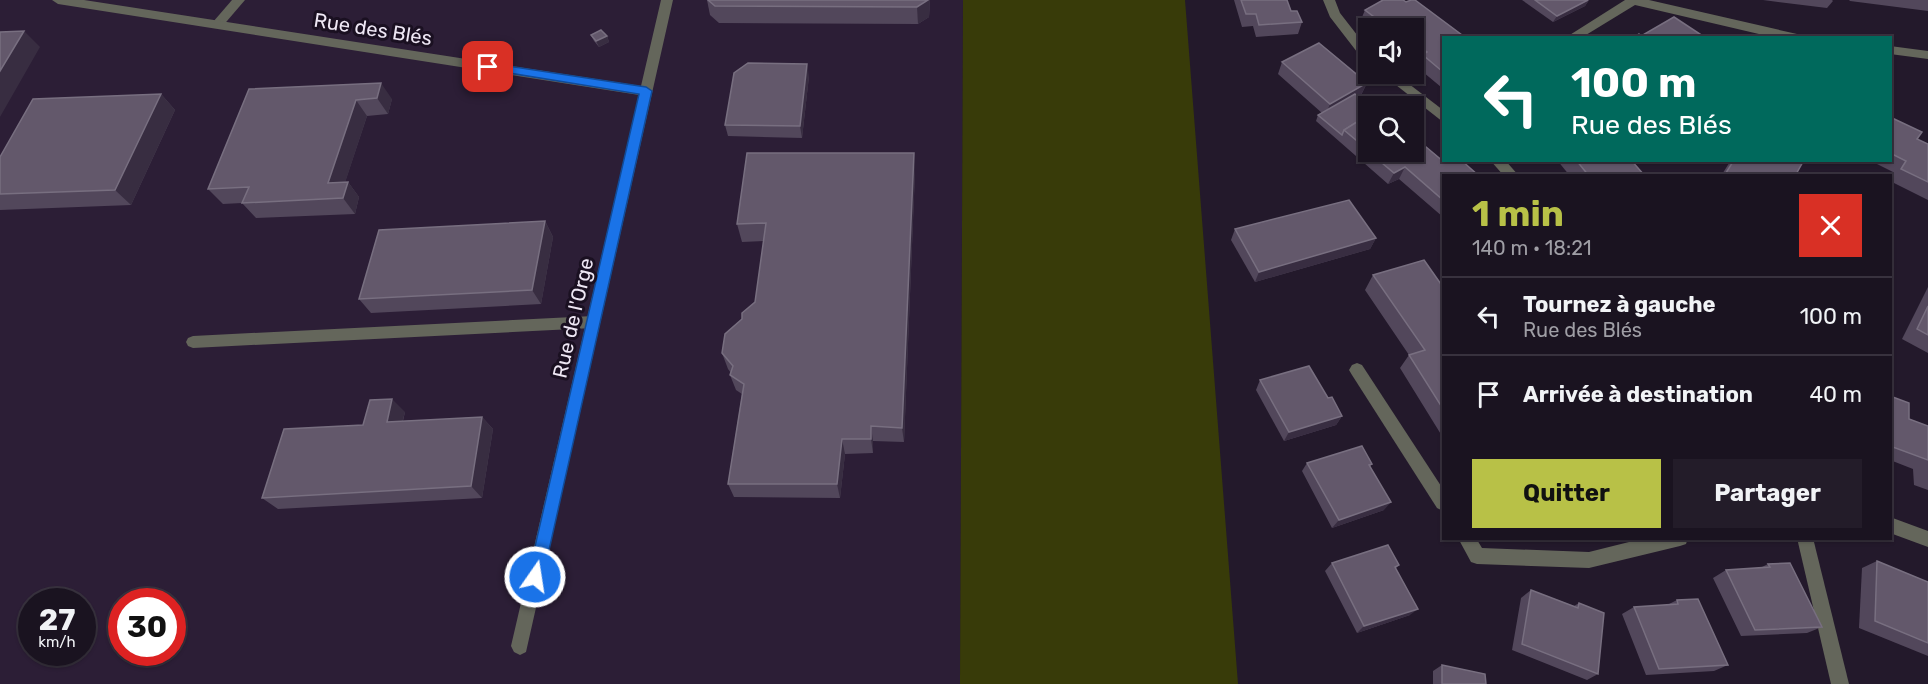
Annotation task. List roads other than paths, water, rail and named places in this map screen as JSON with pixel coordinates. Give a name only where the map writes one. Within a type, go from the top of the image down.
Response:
[{"type":"street","name":"Rue des Blés","points":[[58,0],[646,91]]},
{"type":"street","points":[[217,25],[239,0]]},
{"type":"street","name":"Rue de l'Orge","points":[[520,646],[667,0]]},
{"type":"street","points":[[1329,0],[1334,14],[1358,45]]},
{"type":"street","points":[[1574,36],[1632,0],[1788,36]]},
{"type":"street","points":[[1892,50],[1928,55]]},
{"type":"street","points":[[1401,84],[1442,116]]},
{"type":"street","points":[[1498,162],[1512,174]]},
{"type":"street","points":[[193,342],[593,322]]},
{"type":"street","points":[[1357,370],[1442,501]]},
{"type":"street","points":[[1892,526],[1928,539]]},
{"type":"street","points":[[1467,540],[1477,556],[1589,560],[1672,540]]},
{"type":"street","points":[[1805,540],[1840,684]]}]
